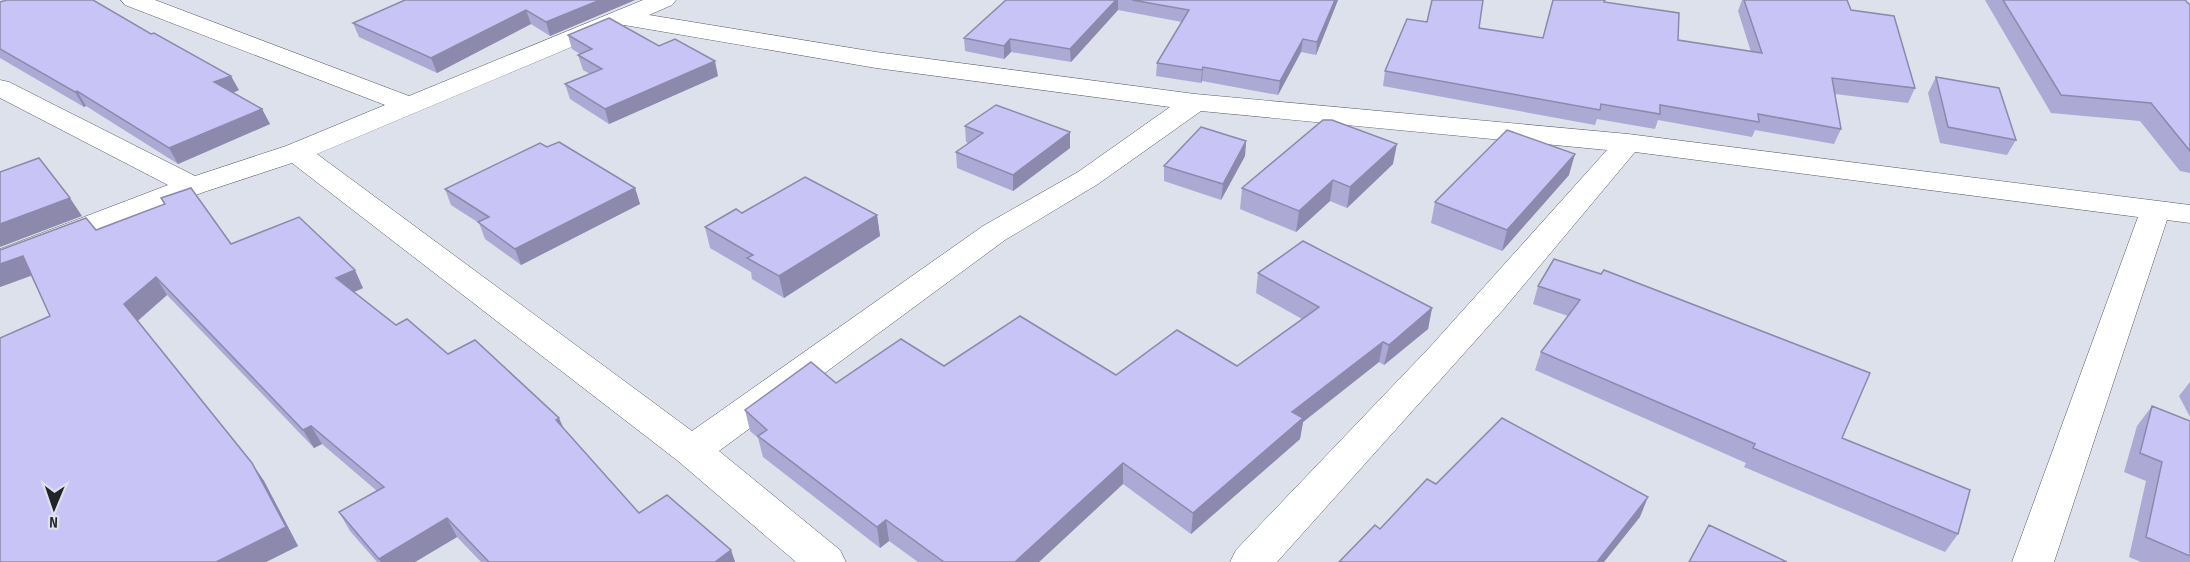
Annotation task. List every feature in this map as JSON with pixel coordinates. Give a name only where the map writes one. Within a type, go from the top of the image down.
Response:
[{"type":"street","points":[[133,0],[411,106]]},
{"type":"street","points":[[0,260],[193,186],[296,152],[664,0]]},
{"type":"street","points":[[625,18],[876,60],[1194,102],[1628,143],[2173,212],[2033,562]]},
{"type":"street","points":[[0,88],[193,186]]},
{"type":"street","points":[[692,451],[994,233],[1089,178],[1194,102]]},
{"type":"street","points":[[1251,562],[1373,434],[1535,255],[1628,143]]},
{"type":"street","points":[[296,152],[692,451],[825,562]]},
{"type":"building","points":[[7,0],[93,0],[151,34],[154,33],[231,76],[214,82],[262,109],[169,148],[77,91],[75,92],[0,49],[0,2]]},
{"type":"building","points":[[405,0],[600,0],[546,22],[526,10],[431,58],[353,23]]},
{"type":"building","points":[[1006,0],[1116,0],[1070,49],[1010,39],[1004,46],[964,38]]},
{"type":"building","points":[[1132,0],[1335,0],[1317,42],[1303,39],[1280,81],[1203,67],[1202,70],[1157,63],[1189,10]]},
{"type":"building","points":[[1432,0],[1483,0],[1479,28],[1543,38],[1553,0],[1605,0],[1604,2],[1679,13],[1678,40],[1762,53],[1744,0],[1847,0],[1851,10],[1894,16],[1915,88],[1832,78],[1841,129],[1758,114],[1759,122],[1660,105],[1660,114],[1601,104],[1600,110],[1385,71],[1407,19],[1427,22]]},
{"type":"building","points":[[2003,0],[2185,0],[2190,5],[2190,151],[2151,103],[2061,95]]},
{"type":"building","points":[[609,18],[659,46],[675,39],[715,61],[605,109],[565,84],[602,69],[578,55],[592,49],[568,35]]},
{"type":"building","points":[[1936,77],[1999,88],[2016,140],[1948,127]]},
{"type":"building","points":[[996,105],[1070,132],[1013,175],[956,152],[983,133],[965,126]]},
{"type":"building","points":[[1323,120],[1332,120],[1397,144],[1350,187],[1333,180],[1299,211],[1242,188]]},
{"type":"building","points":[[1201,127],[1246,141],[1223,184],[1164,166]]},
{"type":"building","points":[[1507,130],[1575,154],[1507,230],[1435,202]]},
{"type":"building","points":[[559,142],[635,188],[515,249],[478,222],[489,217],[445,189],[540,143],[547,147]]},
{"type":"building","points":[[39,158],[70,198],[0,224],[0,172]]},
{"type":"building","points":[[805,177],[877,215],[779,276],[747,258],[753,255],[705,227],[736,209],[742,213]]},
{"type":"building","points":[[191,188],[231,244],[299,217],[355,270],[336,278],[396,325],[407,319],[448,354],[475,340],[559,418],[556,420],[639,513],[667,495],[731,550],[715,562],[489,562],[447,518],[379,559],[339,512],[384,487],[311,426],[303,430],[156,277],[124,304],[252,463],[286,527],[216,562],[0,562],[0,338],[50,316],[23,256],[0,264],[0,250],[86,218],[96,230],[165,204],[161,198]]},
{"type":"building","points":[[1303,241],[1432,308],[1389,345],[1383,342],[1292,412],[1303,418],[1193,513],[1123,463],[1015,562],[944,562],[886,520],[877,527],[758,436],[767,430],[745,410],[811,362],[836,383],[901,339],[944,366],[1020,316],[1116,375],[1177,330],[1237,366],[1319,307],[1258,273]]},
{"type":"building","points":[[1554,259],[1601,274],[1604,270],[1870,373],[1842,438],[1970,490],[1958,534],[1753,448],[1755,444],[1541,352],[1580,300],[1538,286]]},
{"type":"building","points":[[2152,406],[2190,421],[2190,556],[2146,537],[2162,462],[2140,453]]},
{"type":"building","points":[[1502,418],[1648,497],[1597,562],[1339,562],[1375,525],[1380,529],[1427,479],[1436,484]]},
{"type":"building","points":[[1709,525],[1787,562],[1689,562]]}]
